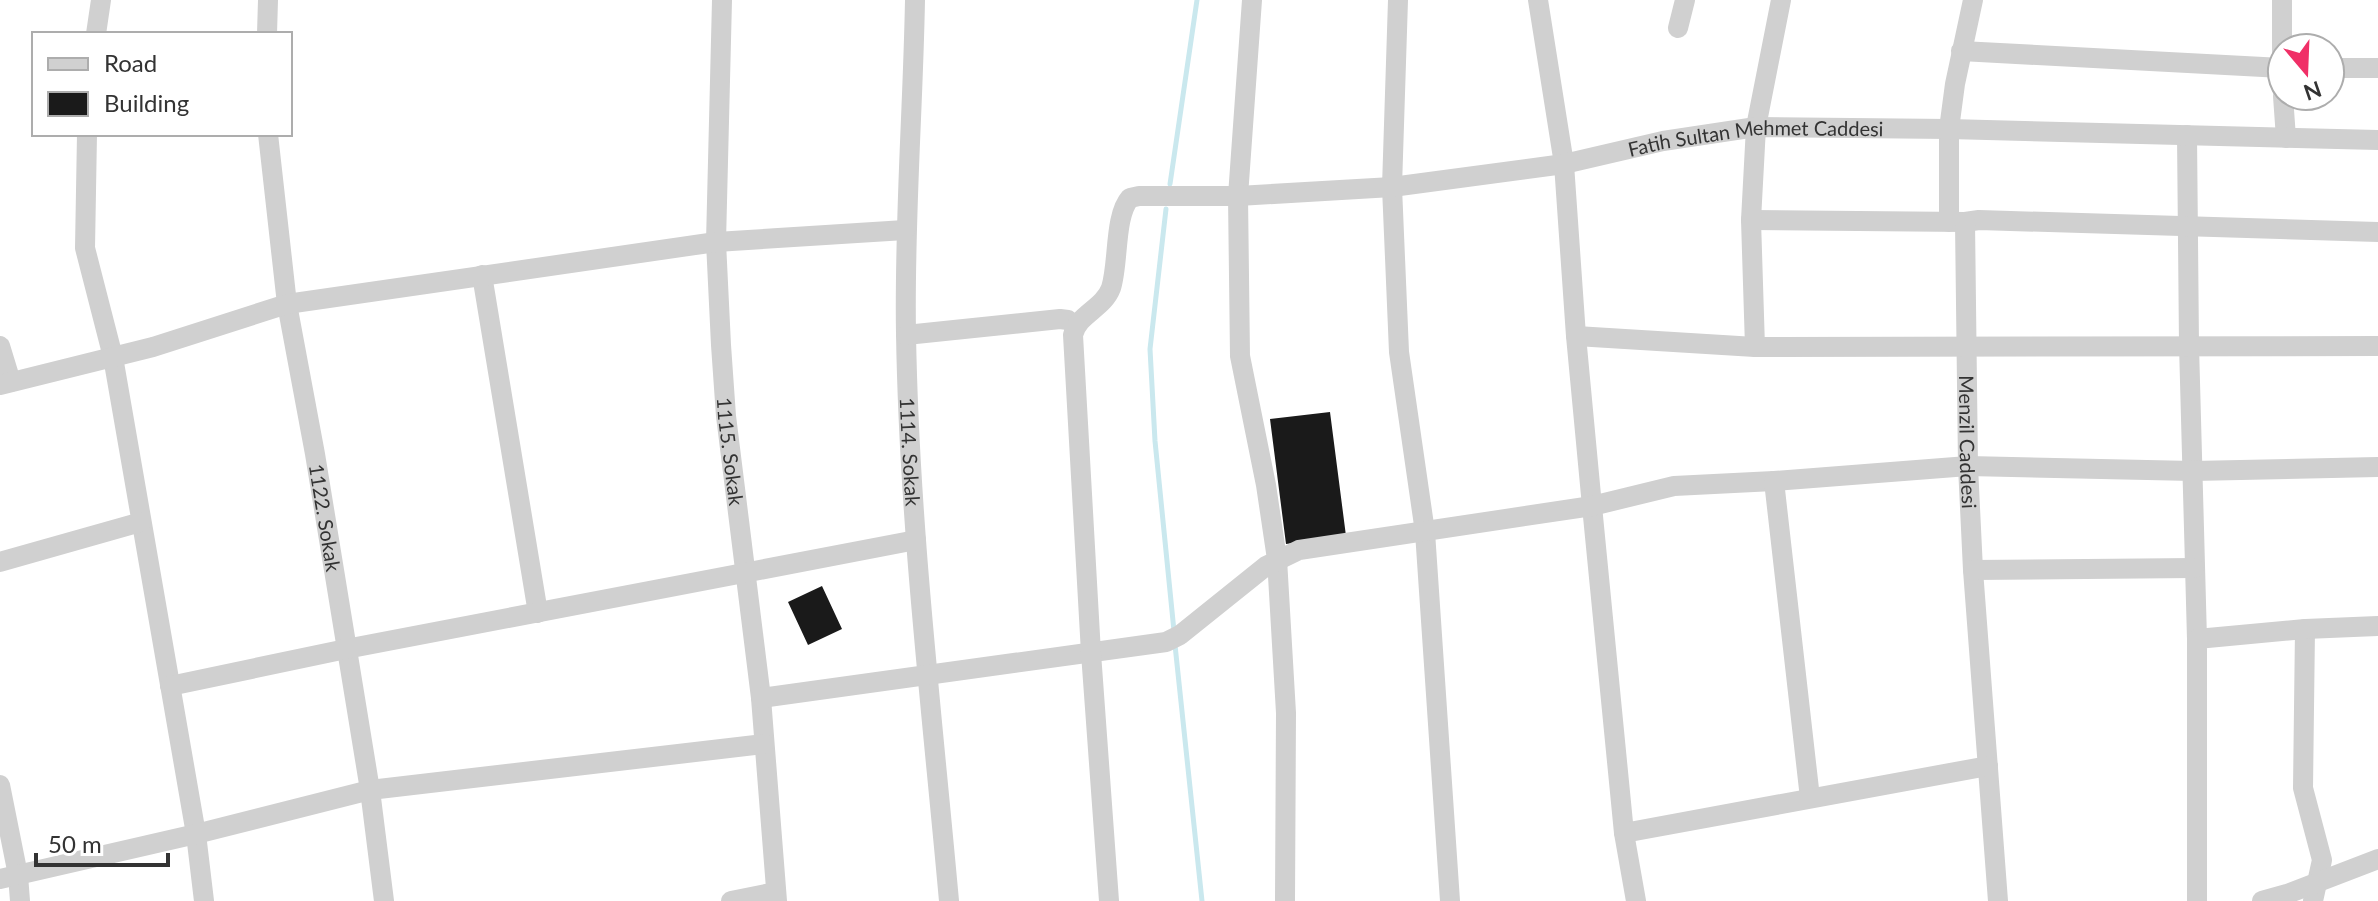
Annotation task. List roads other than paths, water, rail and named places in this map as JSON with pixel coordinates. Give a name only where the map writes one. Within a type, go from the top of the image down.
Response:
[{"type":"street","points":[[96,32],[101,0]]},
{"type":"street","points":[[267,32],[268,0]]},
{"type":"street","name":"1115. Sokak","points":[[722,0],[716,242],[726,416],[761,698],[776,896]]},
{"type":"street","name":"1114. Sokak","points":[[915,0],[905,230],[906,335],[916,540],[949,901]]},
{"type":"street","points":[[1252,0],[1238,196],[1240,356],[1266,485],[1277,559],[1286,713],[1285,901]]},
{"type":"street","points":[[1398,0],[1392,187],[1399,352],[1425,532],[1450,901]]},
{"type":"street","points":[[1538,0],[1564,164],[1592,506],[1624,833],[1636,901]]},
{"type":"street","points":[[1678,28],[1685,0]]},
{"type":"street","points":[[1755,347],[1751,220],[1756,127],[1781,0]]},
{"type":"street","name":"Menzil Caddesi","points":[[1973,0],[1961,51],[1949,129],[1966,347],[1973,570],[1998,901]]},
{"type":"street","points":[[2282,0],[2282,32]]},
{"type":"street","points":[[1961,51],[2266,72]]},
{"type":"street","points":[[2346,68],[2378,68]]},
{"type":"street","points":[[2284,112],[2286,138]]},
{"type":"street","name":"Fatih Sultan Mehmet Caddesi","points":[[1075,326],[1102,304],[1110,292],[1123,209],[1130,198],[1139,196],[1238,196],[1392,187],[1564,164],[1663,141],[1756,127],[2378,140]]},
{"type":"street","points":[[2187,135],[2197,639],[2197,901]]},
{"type":"street","points":[[87,136],[85,248],[113,357],[196,834],[204,901]]},
{"type":"street","name":"1122. Sokak","points":[[268,136],[287,304],[370,790],[384,901]]},
{"type":"street","points":[[1751,220],[1979,220],[2378,232]]},
{"type":"street","points":[[0,346],[6,383],[153,347],[287,304],[716,242],[905,230]]},
{"type":"street","points":[[482,275],[538,613]]},
{"type":"street","points":[[906,335],[1060,319],[1068,320],[1075,326],[1073,335],[1091,653],[1109,901]]},
{"type":"street","points":[[1576,336],[1755,347],[2378,346]]},
{"type":"street","points":[[761,698],[1170,641],[1277,559],[1299,550],[1592,506],[1674,486],[1968,466],[2193,471],[2378,467]]},
{"type":"street","points":[[1774,481],[1810,798]]},
{"type":"street","points":[[0,562],[141,522]]},
{"type":"street","points":[[170,686],[346,649],[916,540]]},
{"type":"street","points":[[1973,570],[2194,568]]},
{"type":"street","points":[[2197,639],[2378,626]]},
{"type":"street","points":[[2305,629],[2303,788],[2322,860],[2314,892]]},
{"type":"street","points":[[9,877],[370,790],[764,744]]},
{"type":"street","points":[[1624,833],[1988,766]]},
{"type":"street","points":[[0,785],[9,877],[20,901]]},
{"type":"street","points":[[2262,901],[2314,892],[2378,859]]},
{"type":"street","points":[[731,901],[776,896]]},
{"type":"waterway","points":[[1170,184],[1197,0]]},
{"type":"waterway","points":[[1166,209],[1150,349],[1155,441],[1174,631]]},
{"type":"waterway","points":[[1175,645],[1202,901]]}]
